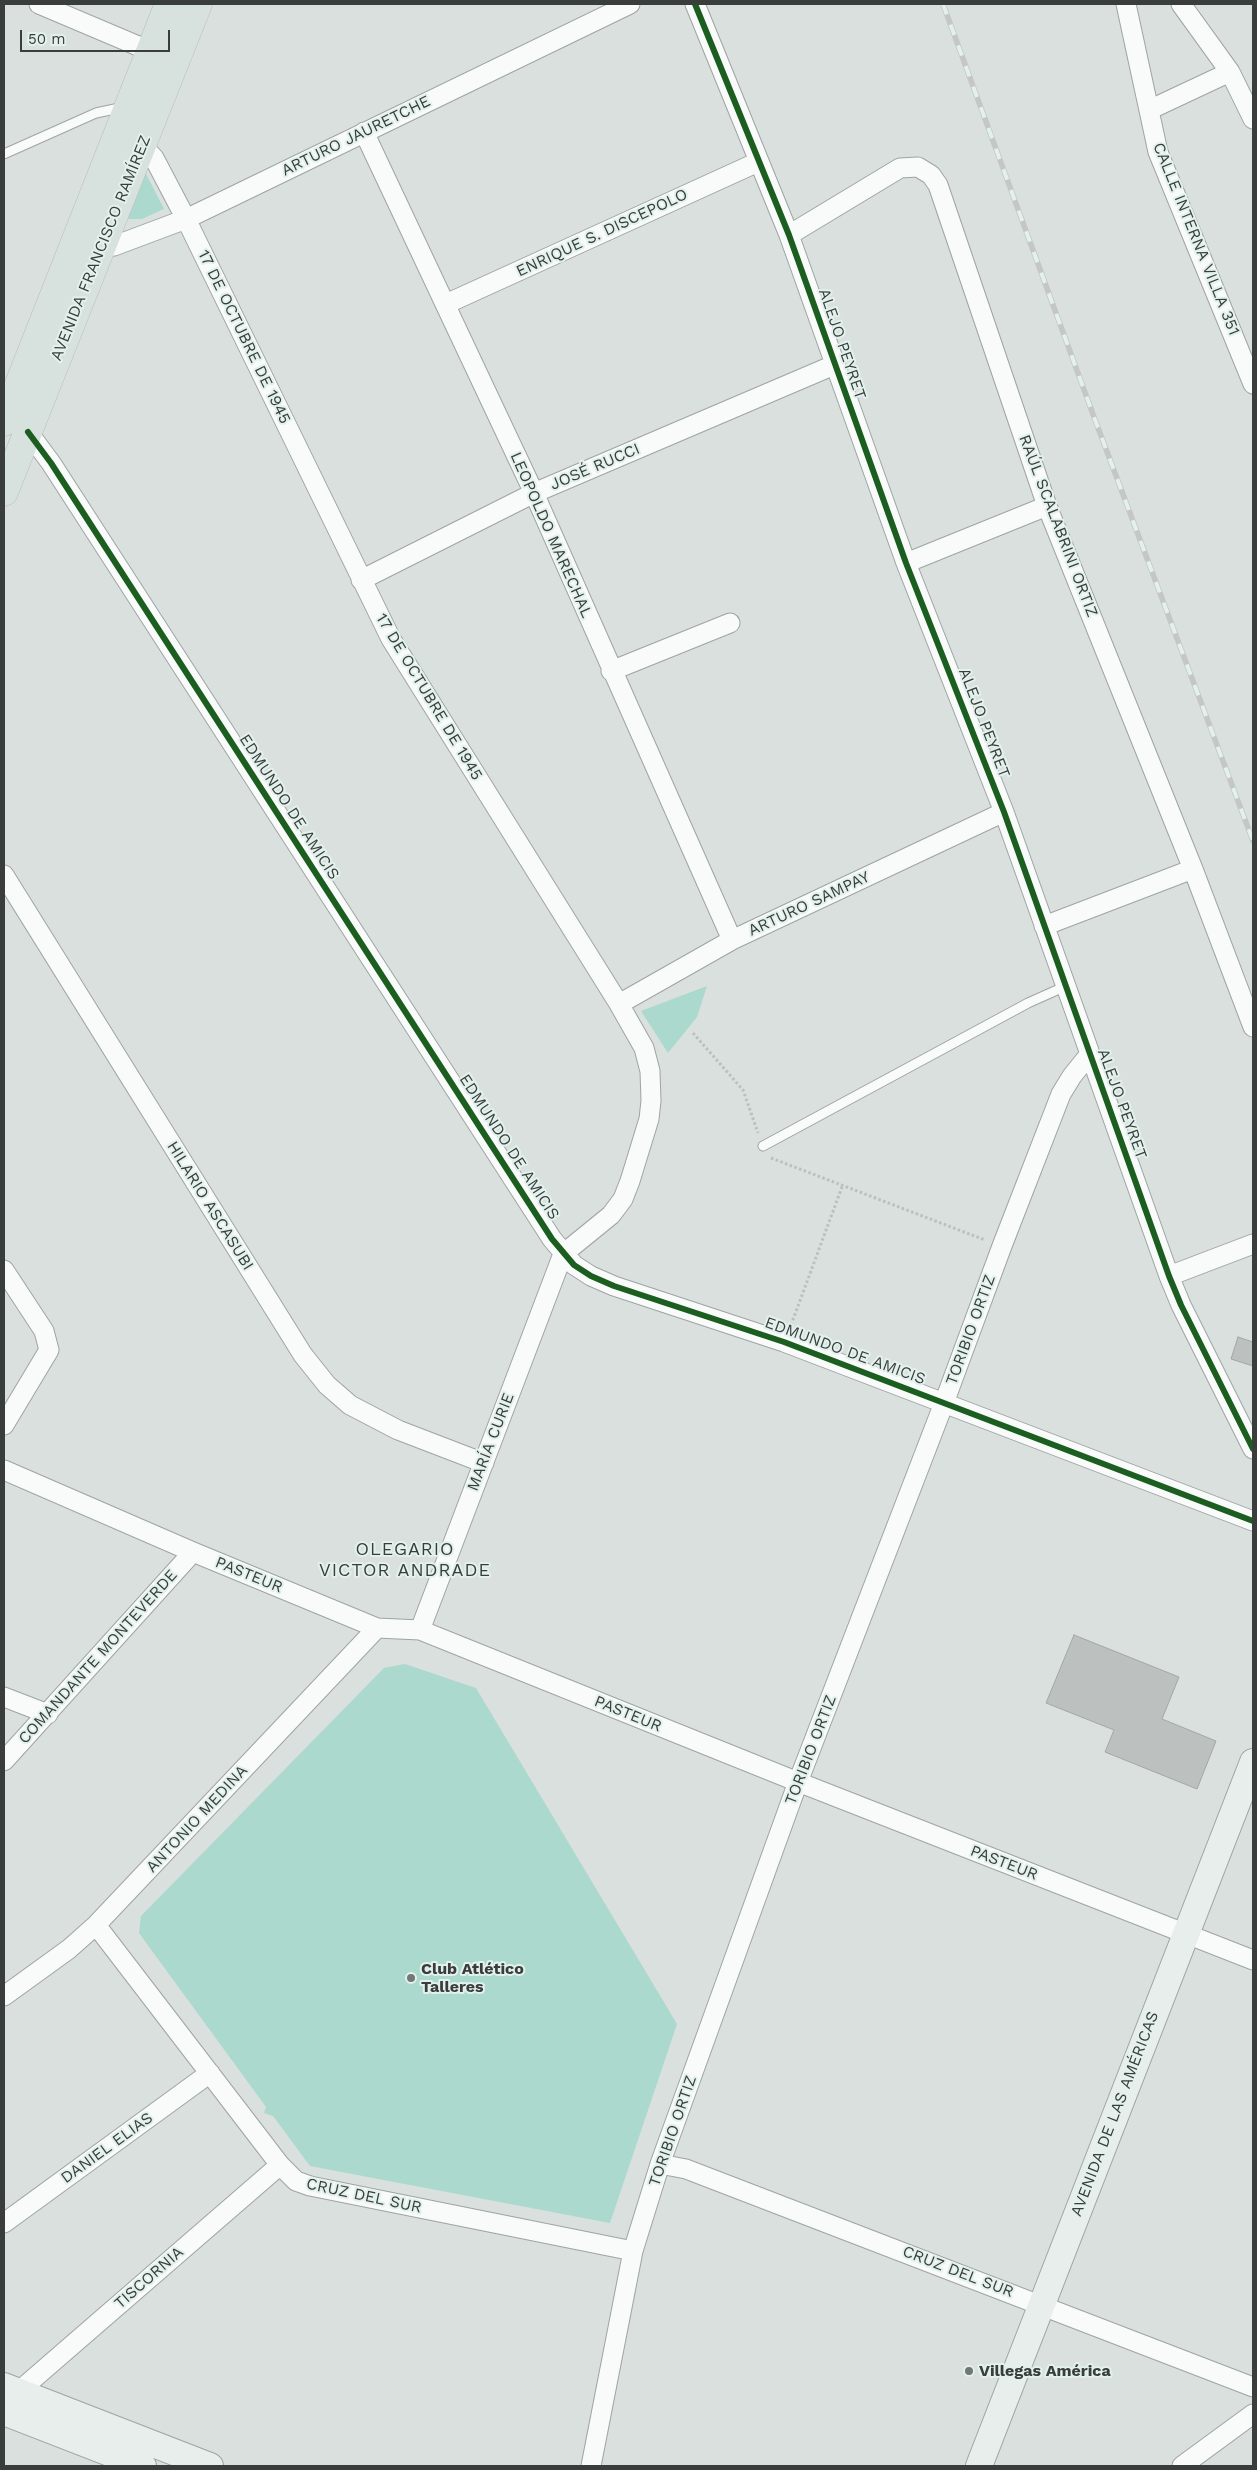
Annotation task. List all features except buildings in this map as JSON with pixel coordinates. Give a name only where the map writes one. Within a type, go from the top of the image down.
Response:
[{"type":"main road","name":"AVENIDA FRANCISCO RAMÍREZ","points":[[90,243],[118,133],[169,4]]},
{"type":"main road","name":"AVENIDA FRANCISCO RAMÍREZ","points":[[4,492],[16,427],[90,243],[142,145],[198,4]]},
{"type":"main road","name":"AVENIDA DE LAS AMÉRICAS","points":[[979,2466],[1253,1762]]},
{"type":"main road","points":[[9,2396],[143,2466]]},
{"type":"main road","points":[[9,2396],[210,2466]]},
{"type":"street","points":[[39,4],[150,51]]},
{"type":"street","name":"ARTURO JAURETCHE","points":[[90,243],[136,240],[186,219],[630,4]]},
{"type":"street","name":"ALEJO PEYRET","points":[[695,4],[789,235],[906,563],[1004,812],[1169,1276],[1181,1305],[1253,1450]]},
{"type":"street","name":"CALLE INTERNA VILLA 351","points":[[1126,4],[1158,152],[1253,384]]},
{"type":"street","points":[[1181,4],[1230,72],[1253,119]]},
{"type":"street","points":[[1149,110],[1230,72]]},
{"type":"street","name":"LEOPOLDO MARECHAL","points":[[364,132],[534,493],[611,671],[732,940]]},
{"type":"street","name":"17 DE OCTUBRE DE 1945","points":[[118,133],[142,145],[154,158],[186,219],[391,638],[644,1048],[650,1071],[649,1119],[623,1199],[611,1215],[563,1254]]},
{"type":"street","name":"ENRIQUE S. DISCEPOLO","points":[[446,304],[758,162]]},
{"type":"street","name":"RAÚL SCALABRINI ORTIZ","points":[[789,235],[900,168],[918,167],[931,174],[938,185],[1047,506],[1193,869],[1253,1027]]},
{"type":"street","name":"JOSÉ RUCCI","points":[[361,580],[534,493],[834,365]]},
{"type":"street","name":"EDMUNDO DE AMICIS","points":[[16,427],[51,463],[563,1254],[591,1276],[614,1286],[784,1342],[1253,1522]]},
{"type":"street","points":[[906,563],[1047,506]]},
{"type":"street","points":[[611,671],[730,623]]},
{"type":"street","name":"ARTURO SAMPAY","points":[[618,1004],[732,940],[1004,812]]},
{"type":"street","points":[[1044,926],[1193,869]]},
{"type":"street","name":"HILARIO ASCASUBI","points":[[4,874],[302,1355],[327,1385],[350,1405],[398,1430],[484,1463]]},
{"type":"street","name":"TORIBIO ORTIZ","points":[[591,2466],[633,2251],[660,2164],[798,1782],[944,1403],[1002,1246],[1061,1094],[1072,1076],[1089,1055]]},
{"type":"street","points":[[1169,1276],[1253,1244]]},
{"type":"street","name":"MARÍA CURIE","points":[[420,1630],[563,1254]]},
{"type":"street","points":[[4,1270],[44,1331],[49,1350],[4,1425]]},
{"type":"street","name":"PASTEUR","points":[[4,1470],[193,1552],[377,1628],[420,1630],[798,1782],[1253,1960]]},
{"type":"street","name":"COMANDANTE MONTEVERDE","points":[[4,1761],[193,1552]]},
{"type":"street","name":"ANTONIO MEDINA","points":[[4,1996],[69,1949],[96,1925],[377,1628]]},
{"type":"street","points":[[4,1697],[48,1714]]},
{"type":"street","name":"CRUZ DEL SUR","points":[[96,1925],[280,2164],[296,2181],[310,2186],[633,2251]]},
{"type":"street","name":"DANIEL ELIAS","points":[[4,2223],[210,2073]]},
{"type":"street","name":"TISCORNIA","points":[[9,2396],[280,2164]]},
{"type":"street","name":"CRUZ DEL SUR","points":[[660,2164],[686,2169],[1253,2387]]},
{"type":"street","points":[[1182,2466],[1253,2414]]},
{"type":"lane","points":[[4,154],[96,113],[129,106]]},
{"type":"lane","points":[[764,1146],[1028,1004],[1066,986]]},
{"type":"path","points":[[693,1033],[743,1090],[764,1146],[771,1158],[842,1187],[1002,1246]]},
{"type":"path","points":[[784,1342],[842,1187]]},
{"type":"green space","points":[[144,170],[164,209],[142,219],[126,219]]},
{"type":"green space","points":[[707,986],[697,1017],[668,1053],[641,1011]]},
{"type":"green space","name":"Club Atlético Talleres","points":[[405,1664],[476,1688],[677,2024],[610,2223],[310,2166],[273,2116],[264,2113],[266,2107],[139,1933],[141,1916],[384,1668]]},
{"type":"railway","points":[[943,4],[1094,417],[1253,841]]},
{"type":"cycle path","points":[[695,4],[789,235],[906,563],[1004,812],[1169,1276],[1181,1305],[1253,1449]]},
{"type":"cycle path","points":[[28,432],[51,463],[552,1239],[574,1265],[591,1276],[614,1286],[784,1342],[1253,1521]]},
{"type":"place","name":"Club Atlético Talleres","points":[[411,1978]]},
{"type":"place","name":"Villegas América","points":[[969,2371]]},
{"type":"district","name":"OLEGARIO VICTOR ANDRADE","points":[[405,1560]]}]
